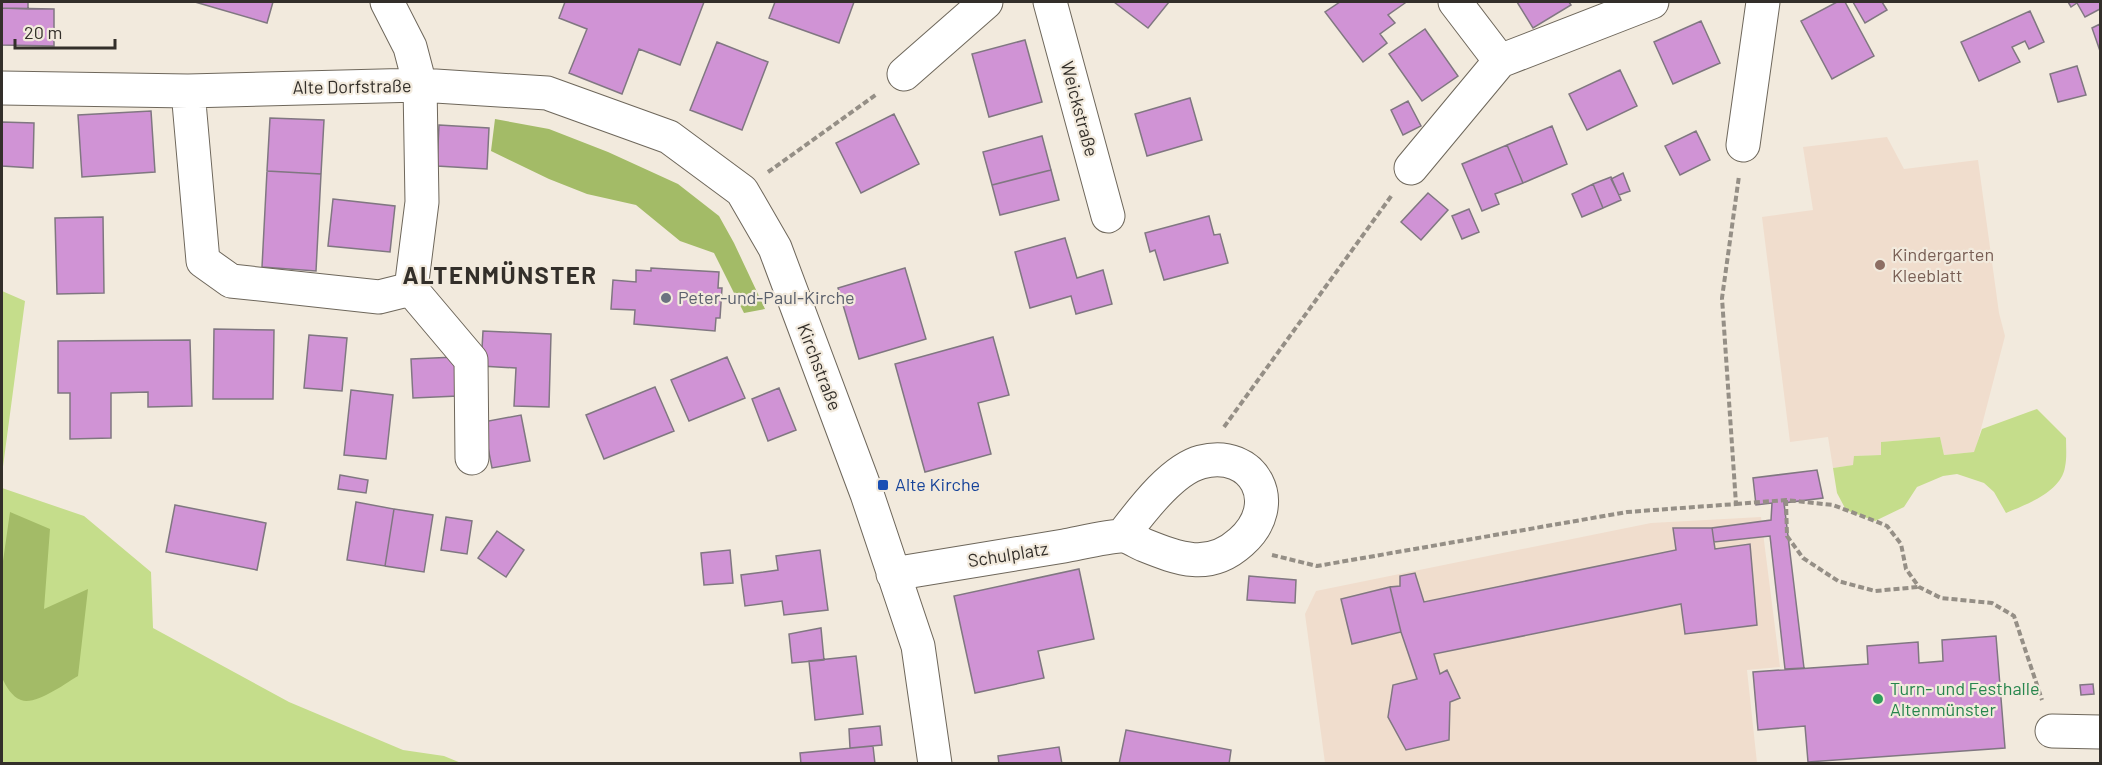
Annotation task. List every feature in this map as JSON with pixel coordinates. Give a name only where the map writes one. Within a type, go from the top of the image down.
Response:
[{"type":"street","points":[[387,2],[410,47],[420,85]]},
{"type":"street","points":[[904,74],[986,2]]},
{"type":"street","name":"Weickstraße","points":[[1050,2],[1108,216]]},
{"type":"street","points":[[1455,2],[1500,61]]},
{"type":"street","points":[[1411,168],[1500,61],[1652,2]]},
{"type":"street","points":[[1743,145],[1763,2]]},
{"type":"street","name":"Alte Dorfstraße","points":[[2,88],[188,91],[420,85],[422,202],[411,290]]},
{"type":"street","name":"Kirchstraße","points":[[420,85],[547,93],[669,136],[742,191],[775,248],[867,494],[918,646],[935,764]]},
{"type":"street","points":[[188,91],[203,261],[231,281],[379,297],[411,290],[471,360],[472,458]]},
{"type":"street","points":[[1220,459],[1237,464],[1251,472],[1259,486],[1263,504],[1250,534],[1237,546],[1219,555],[1193,561],[1168,555],[1122,536],[1156,493],[1199,462],[1220,459]]},
{"type":"street","name":"Schulplatz","points":[[893,574],[1122,536]]},
{"type":"street","points":[[2052,731],[2100,732]]},
{"type":"path","points":[[742,191],[904,74]]},
{"type":"path","points":[[1736,504],[1722,298],[1743,145]]},
{"type":"path","points":[[1199,462],[1411,168]]},
{"type":"path","points":[[1786,500],[1787,536],[1803,558],[1838,581],[1875,591],[1918,587]]},
{"type":"path","points":[[1237,546],[1317,566],[1627,512],[1786,500],[1833,505],[1887,526],[1901,544],[1906,569],[1918,587],[1941,598],[1992,603],[2014,616],[2052,731]]},
{"type":"shaded area","name":"Kindergarten Kleeblatt","points":[[1887,137],[1904,169],[1978,160],[1999,313],[2005,336],[1975,452],[1944,455],[1940,437],[1881,442],[1882,455],[1854,456],[1854,465],[1833,468],[1828,437],[1790,442],[1762,217],[1813,210],[1803,147]]},
{"type":"shaded area","points":[[1761,517],[1780,667],[1747,670],[1757,763],[1325,763],[1305,614],[1316,591],[1651,523]]},
{"type":"green space","points":[[495,119],[549,129],[608,152],[678,184],[719,216],[765,309],[744,313],[714,253],[680,241],[636,205],[587,194],[549,179],[491,151]]},
{"type":"green space","points":[[2,291],[25,301],[2,474]]},
{"type":"green space","points":[[2037,409],[2066,438],[2065,467],[2062,476],[2050,490],[2033,501],[2006,513],[1994,492],[1984,483],[1957,474],[1943,476],[1917,487],[1904,507],[1875,521],[1846,510],[1837,493],[1833,468],[1853,465],[1854,456],[1881,455],[1881,442],[1940,437],[1944,455],[1974,452],[1982,429]]},
{"type":"green space","points":[[2,488],[84,516],[151,572],[153,628],[289,702],[403,750],[444,756],[461,763],[2,764]]},
{"type":"green space","points":[[10,512],[50,529],[44,609],[88,589],[78,676],[42,697],[27,701],[15,696],[7,688],[2,678],[2,568]]},
{"type":"building","points":[[2,2],[28,2],[28,9],[2,8]]},
{"type":"building","points":[[195,2],[273,2],[267,23]]},
{"type":"building","points":[[565,2],[704,2],[680,65],[639,49],[622,94],[569,73],[587,29],[559,18]]},
{"type":"building","points":[[775,2],[854,2],[839,43],[769,18]]},
{"type":"building","points":[[1114,2],[1169,2],[1148,28]]},
{"type":"building","points":[[1340,2],[1405,3],[1388,15],[1395,23],[1380,34],[1387,43],[1363,62],[1325,12]]},
{"type":"building","points":[[1517,2],[1569,2],[1571,5],[1533,28]]},
{"type":"building","points":[[1837,2],[1845,2],[1874,56],[1832,79],[1801,21]]},
{"type":"building","points":[[1853,2],[1882,2],[1887,10],[1865,23]]},
{"type":"building","points":[[2068,2],[2100,2],[2100,9],[2085,17],[2077,3],[2071,7]]},
{"type":"building","points":[[2,8],[54,9],[54,46],[2,45]]},
{"type":"building","points":[[2030,11],[2044,42],[2029,49],[2025,41],[2012,47],[2020,62],[1979,81],[1961,42]]},
{"type":"building","points":[[1701,21],[1720,63],[1673,84],[1654,42]]},
{"type":"building","points":[[2100,24],[2100,51],[2092,28]]},
{"type":"building","points":[[1425,29],[1458,76],[1422,101],[1389,54]]},
{"type":"building","points":[[1025,40],[1042,102],[989,117],[972,54]]},
{"type":"building","points":[[717,42],[768,62],[742,130],[690,110]]},
{"type":"building","points":[[2077,66],[2086,95],[2058,102],[2050,74]]},
{"type":"building","points":[[1620,70],[1637,106],[1587,130],[1569,94]]},
{"type":"building","points":[[1190,98],[1202,140],[1147,156],[1135,114]]},
{"type":"building","points":[[1408,101],[1421,126],[1403,135],[1391,110]]},
{"type":"building","points":[[151,111],[155,172],[82,177],[78,115]]},
{"type":"building","points":[[894,114],[919,164],[861,193],[836,143]]},
{"type":"building","points":[[270,118],[324,120],[321,174],[267,171]]},
{"type":"building","points":[[2,122],[34,123],[33,168],[2,166]]},
{"type":"building","points":[[439,125],[489,128],[487,169],[437,166]]},
{"type":"building","points":[[1552,126],[1567,164],[1523,183],[1507,145]]},
{"type":"building","points":[[1696,131],[1710,160],[1680,175],[1665,146]]},
{"type":"building","points":[[1042,136],[1051,170],[992,185],[983,152]]},
{"type":"building","points":[[1507,145],[1523,183],[1495,194],[1499,204],[1482,211],[1462,164]]},
{"type":"building","points":[[1051,170],[1059,200],[1000,215],[992,185]]},
{"type":"building","points":[[267,171],[321,174],[316,271],[262,267]]},
{"type":"building","points":[[1623,173],[1630,191],[1619,195],[1611,179]]},
{"type":"building","points":[[1611,177],[1621,200],[1603,208],[1593,184]]},
{"type":"building","points":[[1593,184],[1603,208],[1582,217],[1572,194]]},
{"type":"building","points":[[1428,193],[1448,210],[1421,240],[1401,222]]},
{"type":"building","points":[[333,199],[395,206],[390,252],[328,246]]},
{"type":"building","points":[[1469,209],[1479,232],[1462,239],[1452,216]]},
{"type":"building","points":[[1209,216],[1214,235],[1220,234],[1228,263],[1164,280],[1155,250],[1150,252],[1145,233]]},
{"type":"building","points":[[103,217],[104,293],[57,294],[55,218]]},
{"type":"building","points":[[1065,238],[1077,278],[1103,270],[1112,304],[1076,314],[1071,296],[1030,308],[1015,252]]},
{"type":"building","name":"Peter-und-Paul-Kirche","points":[[651,268],[719,272],[718,288],[722,288],[720,318],[716,318],[715,331],[634,324],[635,310],[611,309],[613,280],[636,282],[636,270],[651,271]]},
{"type":"building","points":[[905,268],[926,339],[859,359],[838,288]]},
{"type":"building","points":[[214,329],[274,330],[273,399],[213,399]]},
{"type":"building","points":[[483,331],[551,334],[549,407],[514,406],[516,368],[481,366]]},
{"type":"building","points":[[309,335],[347,338],[342,391],[304,388]]},
{"type":"building","points":[[993,337],[1009,395],[978,403],[991,454],[925,472],[895,364]]},
{"type":"building","points":[[190,340],[192,406],[148,407],[148,392],[111,393],[111,438],[70,439],[70,393],[58,393],[58,341]]},
{"type":"building","points":[[456,357],[458,396],[413,398],[411,359]]},
{"type":"building","points":[[727,357],[745,398],[689,421],[671,380]]},
{"type":"building","points":[[655,387],[674,431],[604,459],[586,415]]},
{"type":"building","points":[[779,388],[796,430],[768,441],[752,399]]},
{"type":"building","points":[[351,390],[393,395],[386,459],[344,455]]},
{"type":"building","points":[[521,415],[530,461],[492,468],[483,422]]},
{"type":"building","points":[[1817,470],[1823,498],[1784,503],[1804,668],[1785,669],[1770,536],[1714,542],[1712,528],[1771,520],[1772,503],[1756,505],[1753,478]]},
{"type":"building","points":[[340,475],[368,480],[366,493],[338,489]]},
{"type":"building","points":[[356,502],[394,509],[385,566],[347,560]]},
{"type":"building","points":[[175,505],[266,523],[257,570],[166,552]]},
{"type":"building","points":[[394,509],[433,515],[424,572],[385,566]]},
{"type":"building","points":[[446,517],[472,521],[467,554],[441,550]]},
{"type":"building","points":[[1673,528],[1712,528],[1715,549],[1750,544],[1757,625],[1685,634],[1681,604],[1434,654],[1440,674],[1447,670],[1460,698],[1450,702],[1449,740],[1406,750],[1388,717],[1393,685],[1417,679],[1401,632],[1390,587],[1400,586],[1400,576],[1415,573],[1424,602],[1676,550]]},
{"type":"building","points":[[497,531],[524,550],[506,577],[478,558]]},
{"type":"building","points":[[730,550],[733,583],[704,585],[701,553]]},
{"type":"building","points":[[820,550],[828,610],[784,615],[782,601],[745,606],[741,575],[778,570],[776,556]]},
{"type":"building","points":[[1079,569],[1094,639],[1038,651],[1044,678],[975,693],[954,596]]},
{"type":"building","points":[[1249,576],[1296,580],[1295,603],[1247,600]]},
{"type":"building","points":[[1390,587],[1401,632],[1352,644],[1341,599]]},
{"type":"building","points":[[821,628],[824,660],[792,663],[789,634]]},
{"type":"building","name":"Turn- und Festhalle Altenmünster","points":[[1996,636],[2005,748],[1808,762],[1805,726],[1758,730],[1753,672],[1868,664],[1867,646],[1918,642],[1919,663],[1943,661],[1942,640]]},
{"type":"building","points":[[856,656],[863,714],[815,720],[809,661]]},
{"type":"building","points":[[2093,684],[2094,694],[2081,695],[2080,685]]},
{"type":"building","points":[[880,726],[882,745],[850,748],[849,729]]},
{"type":"building","points":[[1126,730],[1231,750],[1229,764],[1119,764]]},
{"type":"building","points":[[873,746],[875,764],[801,764],[800,753]]},
{"type":"building","points":[[1059,747],[1062,764],[999,764],[998,756]]},
{"type":"place","name":"Kindergarten Kleeblatt","points":[[1880,265]]},
{"type":"place","name":"Peter-und-Paul-Kirche","points":[[666,298]]},
{"type":"place","name":"Alte Kirche","points":[[883,485]]},
{"type":"place","name":"Turn- und Festhalle Altenmünster","points":[[1878,699]]},
{"type":"district","name":"ALTENMÜNSTER","points":[[500,276]]}]
